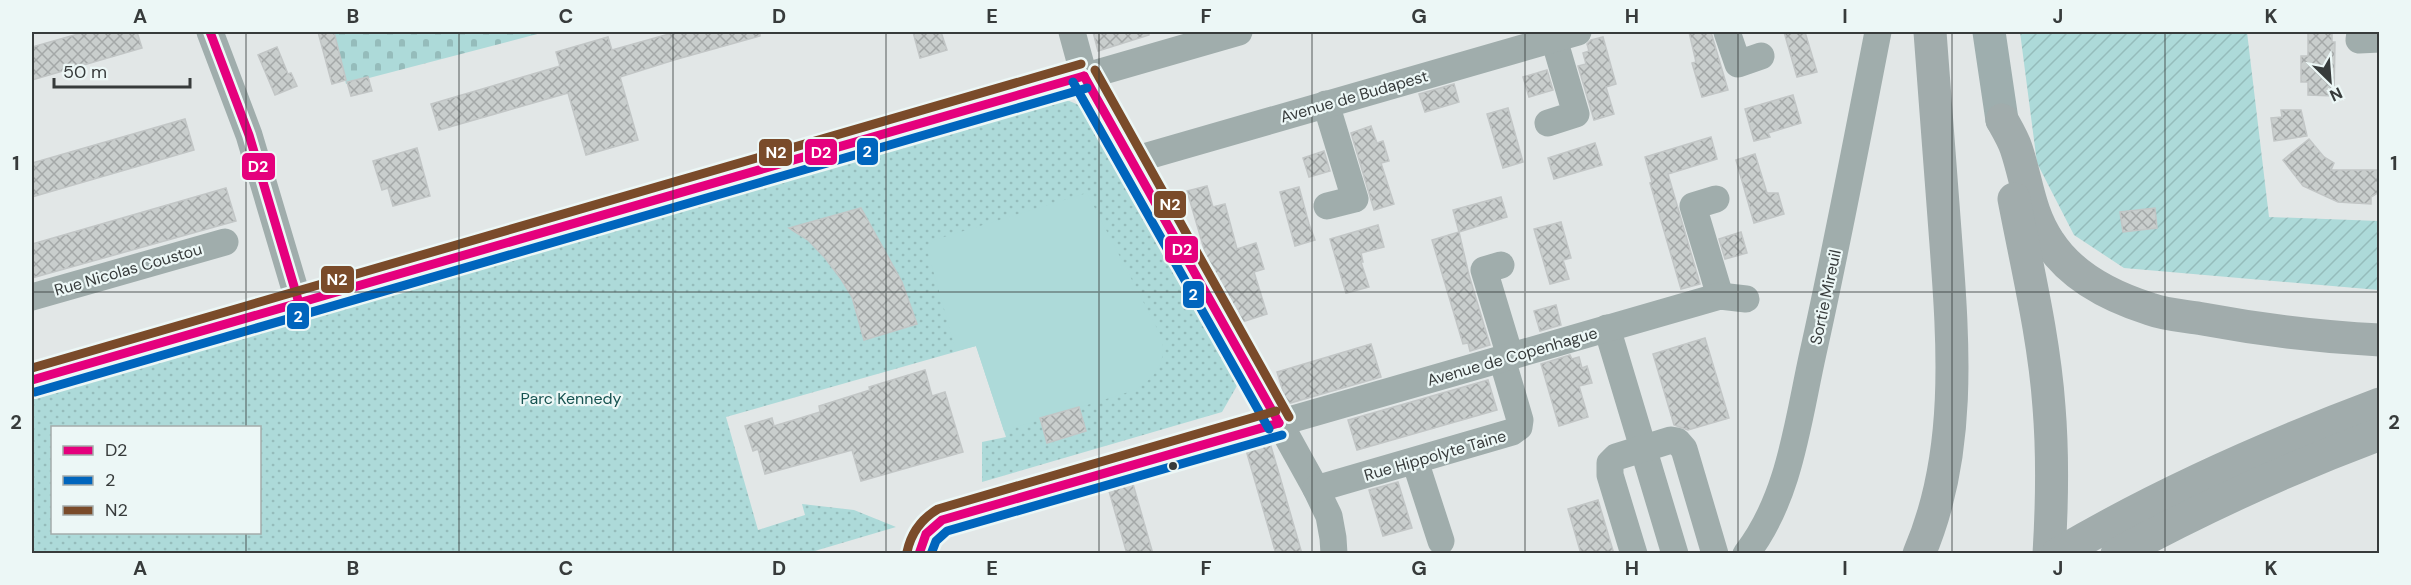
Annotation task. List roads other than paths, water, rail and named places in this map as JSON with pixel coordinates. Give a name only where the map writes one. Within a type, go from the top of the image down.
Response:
[{"type":"highway","points":[[1919,554],[1928,533],[1944,477],[1951,423],[1951,336],[1930,32]]},
{"type":"highway","points":[[2002,120],[2016,147],[2026,191],[2049,243],[2075,270],[2100,288],[2151,310],[2256,329],[2322,337],[2379,340]]},
{"type":"highway","points":[[2002,120],[2038,325],[2049,406],[2052,497],[2049,554]]},
{"type":"highway","points":[[2058,554],[2175,490],[2258,452],[2379,404]]},
{"type":"highway","points":[[2117,554],[2219,501],[2379,434]]},
{"type":"main road","points":[[1989,32],[2002,120]]},
{"type":"street","points":[[210,32],[249,135],[298,303]]},
{"type":"street","points":[[1072,32],[1084,76],[1130,162],[1316,489],[1329,516],[1334,538],[1334,554]]},
{"type":"street","points":[[32,380],[1239,32]]},
{"type":"street","points":[[1727,32],[1738,64],[1761,56]]},
{"type":"street","name":"Sortie Mireuil","points":[[1746,554],[1773,510],[1792,446],[1834,258],[1878,32]]},
{"type":"street","points":[[2360,32],[2360,40],[2379,39]]},
{"type":"street","points":[[1548,123],[1576,114],[1566,35]]},
{"type":"street","name":"Avenue de Budapest","points":[[1130,162],[1326,104],[1502,42],[1566,35]]},
{"type":"street","points":[[1326,104],[1355,199],[1327,206]]},
{"type":"street","name":"Avenue de Copenhague","points":[[921,547],[931,527],[942,520],[1607,328],[1733,297],[1693,206],[1716,199]]},
{"type":"street","name":"Rue Nicolas Coustou","points":[[32,297],[225,242]]},
{"type":"street","points":[[1501,265],[1484,270],[1506,357]]},
{"type":"street","points":[[1607,328],[1675,554]]},
{"type":"street","name":"Rue Hippolyte Taine","points":[[1316,489],[1512,432],[1519,427],[1520,420],[1506,357]]},
{"type":"street","points":[[1634,554],[1610,475],[1610,464],[1616,457],[1642,447],[1671,440],[1677,441],[1684,449],[1715,554]]},
{"type":"street","points":[[1415,461],[1441,540]]},
{"type":"park label","name":"Parc Kennedy","points":[[571,398]]}]
